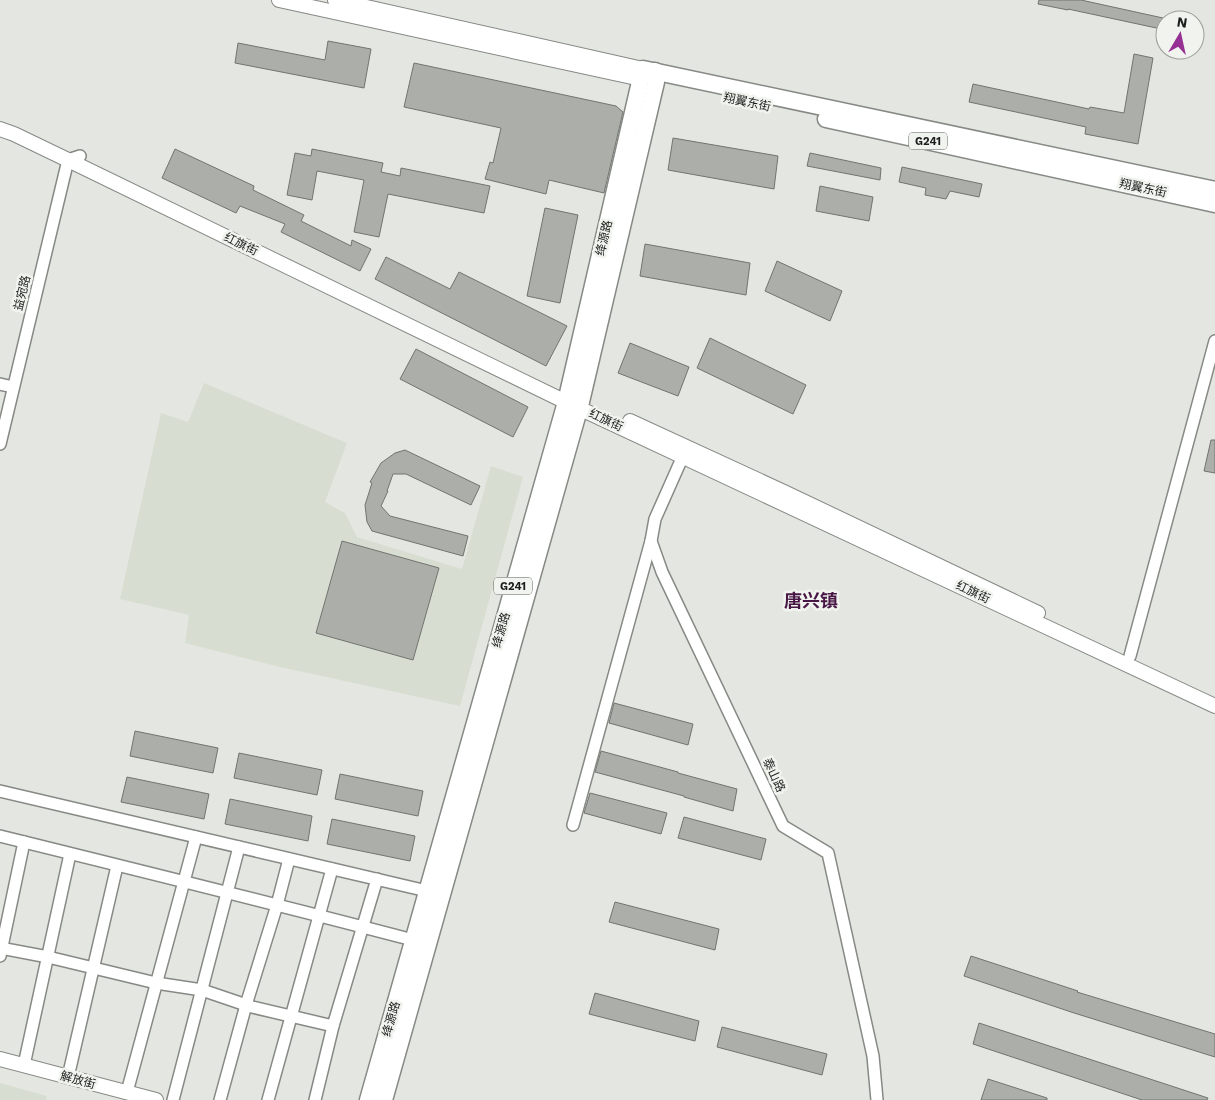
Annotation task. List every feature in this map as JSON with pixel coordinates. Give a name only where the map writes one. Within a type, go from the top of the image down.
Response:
[{"type":"highway","name":"翔翼东街","points":[[649,75],[1215,190]]},
{"type":"highway","name":"翔翼东街","points":[[649,75],[1215,204]]},
{"type":"highway","name":"绛源路","points":[[384,1100],[574,400],[649,75]]},
{"type":"highway","name":"绛源路","points":[[368,1100],[427,891],[574,400]]},
{"type":"main road","name":"翔翼东街","points":[[279,0],[649,75]]},
{"type":"main road","name":"翔翼东街","points":[[335,0],[649,75]]},
{"type":"main road","name":"红旗街","points":[[0,119],[18,126],[74,158],[574,400],[683,456],[1215,706]]},
{"type":"main road","name":"红旗街","points":[[0,129],[74,158]]},
{"type":"main road","name":"红旗街","points":[[574,400],[784,492],[1215,696]]},
{"type":"main road","name":"解放街","points":[[0,1059],[68,1077],[126,1096],[154,1100]]},
{"type":"main road","points":[[0,1066],[126,1096]]},
{"type":"street","name":"益宛路","points":[[0,444],[13,387],[74,158]]},
{"type":"street","points":[[1130,656],[1215,341]]},
{"type":"street","points":[[0,384],[13,387]]},
{"type":"street","points":[[573,825],[651,541],[655,519],[683,456]]},
{"type":"street","name":"泰山路","points":[[651,541],[662,572],[783,826],[828,853],[873,1056],[877,1100]]},
{"type":"street","points":[[0,791],[427,891]]},
{"type":"street","points":[[0,836],[413,940]]},
{"type":"street","points":[[126,1096],[196,836]]},
{"type":"street","points":[[24,842],[1,951],[48,957],[156,983],[202,990],[246,1005],[333,1026]]},
{"type":"street","points":[[173,1100],[239,847]]},
{"type":"street","points":[[24,1065],[70,854]]},
{"type":"street","points":[[220,1100],[289,859]]},
{"type":"street","points":[[68,1077],[116,866]]},
{"type":"street","points":[[268,1100],[332,869]]},
{"type":"street","points":[[315,1100],[333,1026],[377,879]]},
{"type":"shaded area","points":[[204,383],[347,443],[325,502],[345,513],[357,537],[462,569],[491,466],[523,477],[460,706],[280,667],[185,643],[189,615],[120,599],[161,413],[188,422]]},
{"type":"shaded area","points":[[0,1083],[47,1096],[46,1100],[0,1100]]},
{"type":"building","points":[[1039,0],[1081,0],[1155,16],[1155,28],[1068,9],[1038,4]]},
{"type":"building","points":[[328,41],[371,49],[364,88],[235,63],[238,43],[325,60]]},
{"type":"building","points":[[1134,54],[1153,58],[1138,144],[1085,134],[1086,127],[969,102],[973,84],[1089,109],[1090,107],[1124,113]]},
{"type":"building","points":[[414,63],[616,106],[623,112],[604,193],[549,180],[546,194],[485,179],[490,162],[493,163],[501,128],[404,107]]},
{"type":"building","points":[[673,138],[778,156],[774,189],[668,170]]},
{"type":"building","points":[[175,149],[254,186],[253,190],[304,215],[301,221],[351,246],[352,240],[371,249],[360,271],[281,232],[285,224],[240,206],[236,213],[162,178]]},
{"type":"building","points":[[312,149],[383,163],[381,172],[400,176],[401,168],[490,186],[484,213],[388,194],[379,237],[354,232],[364,180],[317,171],[312,200],[287,195],[295,153],[311,156]]},
{"type":"building","points":[[810,153],[881,168],[880,180],[807,166]]},
{"type":"building","points":[[902,167],[982,184],[979,197],[950,191],[946,199],[925,195],[926,188],[899,182]]},
{"type":"building","points":[[820,186],[873,197],[869,221],[816,211]]},
{"type":"building","points":[[545,208],[578,215],[560,303],[527,296]]},
{"type":"building","points":[[645,244],[750,263],[746,295],[640,276]]},
{"type":"building","points":[[386,257],[450,289],[459,272],[567,326],[546,366],[375,279]]},
{"type":"building","points":[[777,261],[842,291],[830,321],[765,291]]},
{"type":"building","points":[[710,338],[806,385],[793,414],[697,368]]},
{"type":"building","points":[[630,343],[689,367],[678,396],[618,373]]},
{"type":"building","points":[[416,349],[528,407],[513,437],[400,379]]},
{"type":"building","points":[[1211,440],[1215,440],[1215,473],[1204,471]]},
{"type":"building","points":[[405,450],[480,486],[471,505],[406,474],[393,474],[381,506],[390,516],[468,536],[463,556],[372,531],[367,522],[365,505],[372,483],[370,482],[381,463],[395,453]]},
{"type":"building","points":[[342,541],[439,568],[413,660],[316,633]]},
{"type":"building","points":[[614,703],[693,724],[688,745],[609,723]]},
{"type":"building","points":[[135,731],[218,748],[213,773],[130,756]]},
{"type":"building","points":[[601,751],[737,789],[733,811],[595,772]]},
{"type":"building","points":[[239,753],[322,770],[317,795],[234,778]]},
{"type":"building","points":[[340,774],[423,791],[418,816],[335,799]]},
{"type":"building","points":[[127,777],[209,794],[204,819],[121,802]]},
{"type":"building","points":[[590,793],[667,813],[661,834],[584,813]]},
{"type":"building","points":[[230,799],[312,816],[308,841],[225,824]]},
{"type":"building","points":[[684,817],[766,839],[761,860],[678,838]]},
{"type":"building","points":[[332,819],[415,836],[410,861],[327,844]]},
{"type":"building","points":[[615,902],[719,929],[715,950],[609,922]]},
{"type":"building","points":[[971,956],[1077,992],[1215,1034],[1215,1057],[964,976]]},
{"type":"building","points":[[595,993],[699,1021],[695,1041],[589,1014]]},
{"type":"building","points":[[979,1023],[1208,1098],[1207,1100],[1142,1100],[973,1044]]},
{"type":"building","points":[[722,1027],[827,1054],[822,1075],[717,1047]]},
{"type":"building","points":[[988,1079],[1047,1098],[1047,1100],[981,1100]]},
{"type":"district","name":"唐兴镇","points":[[811,601]]}]
